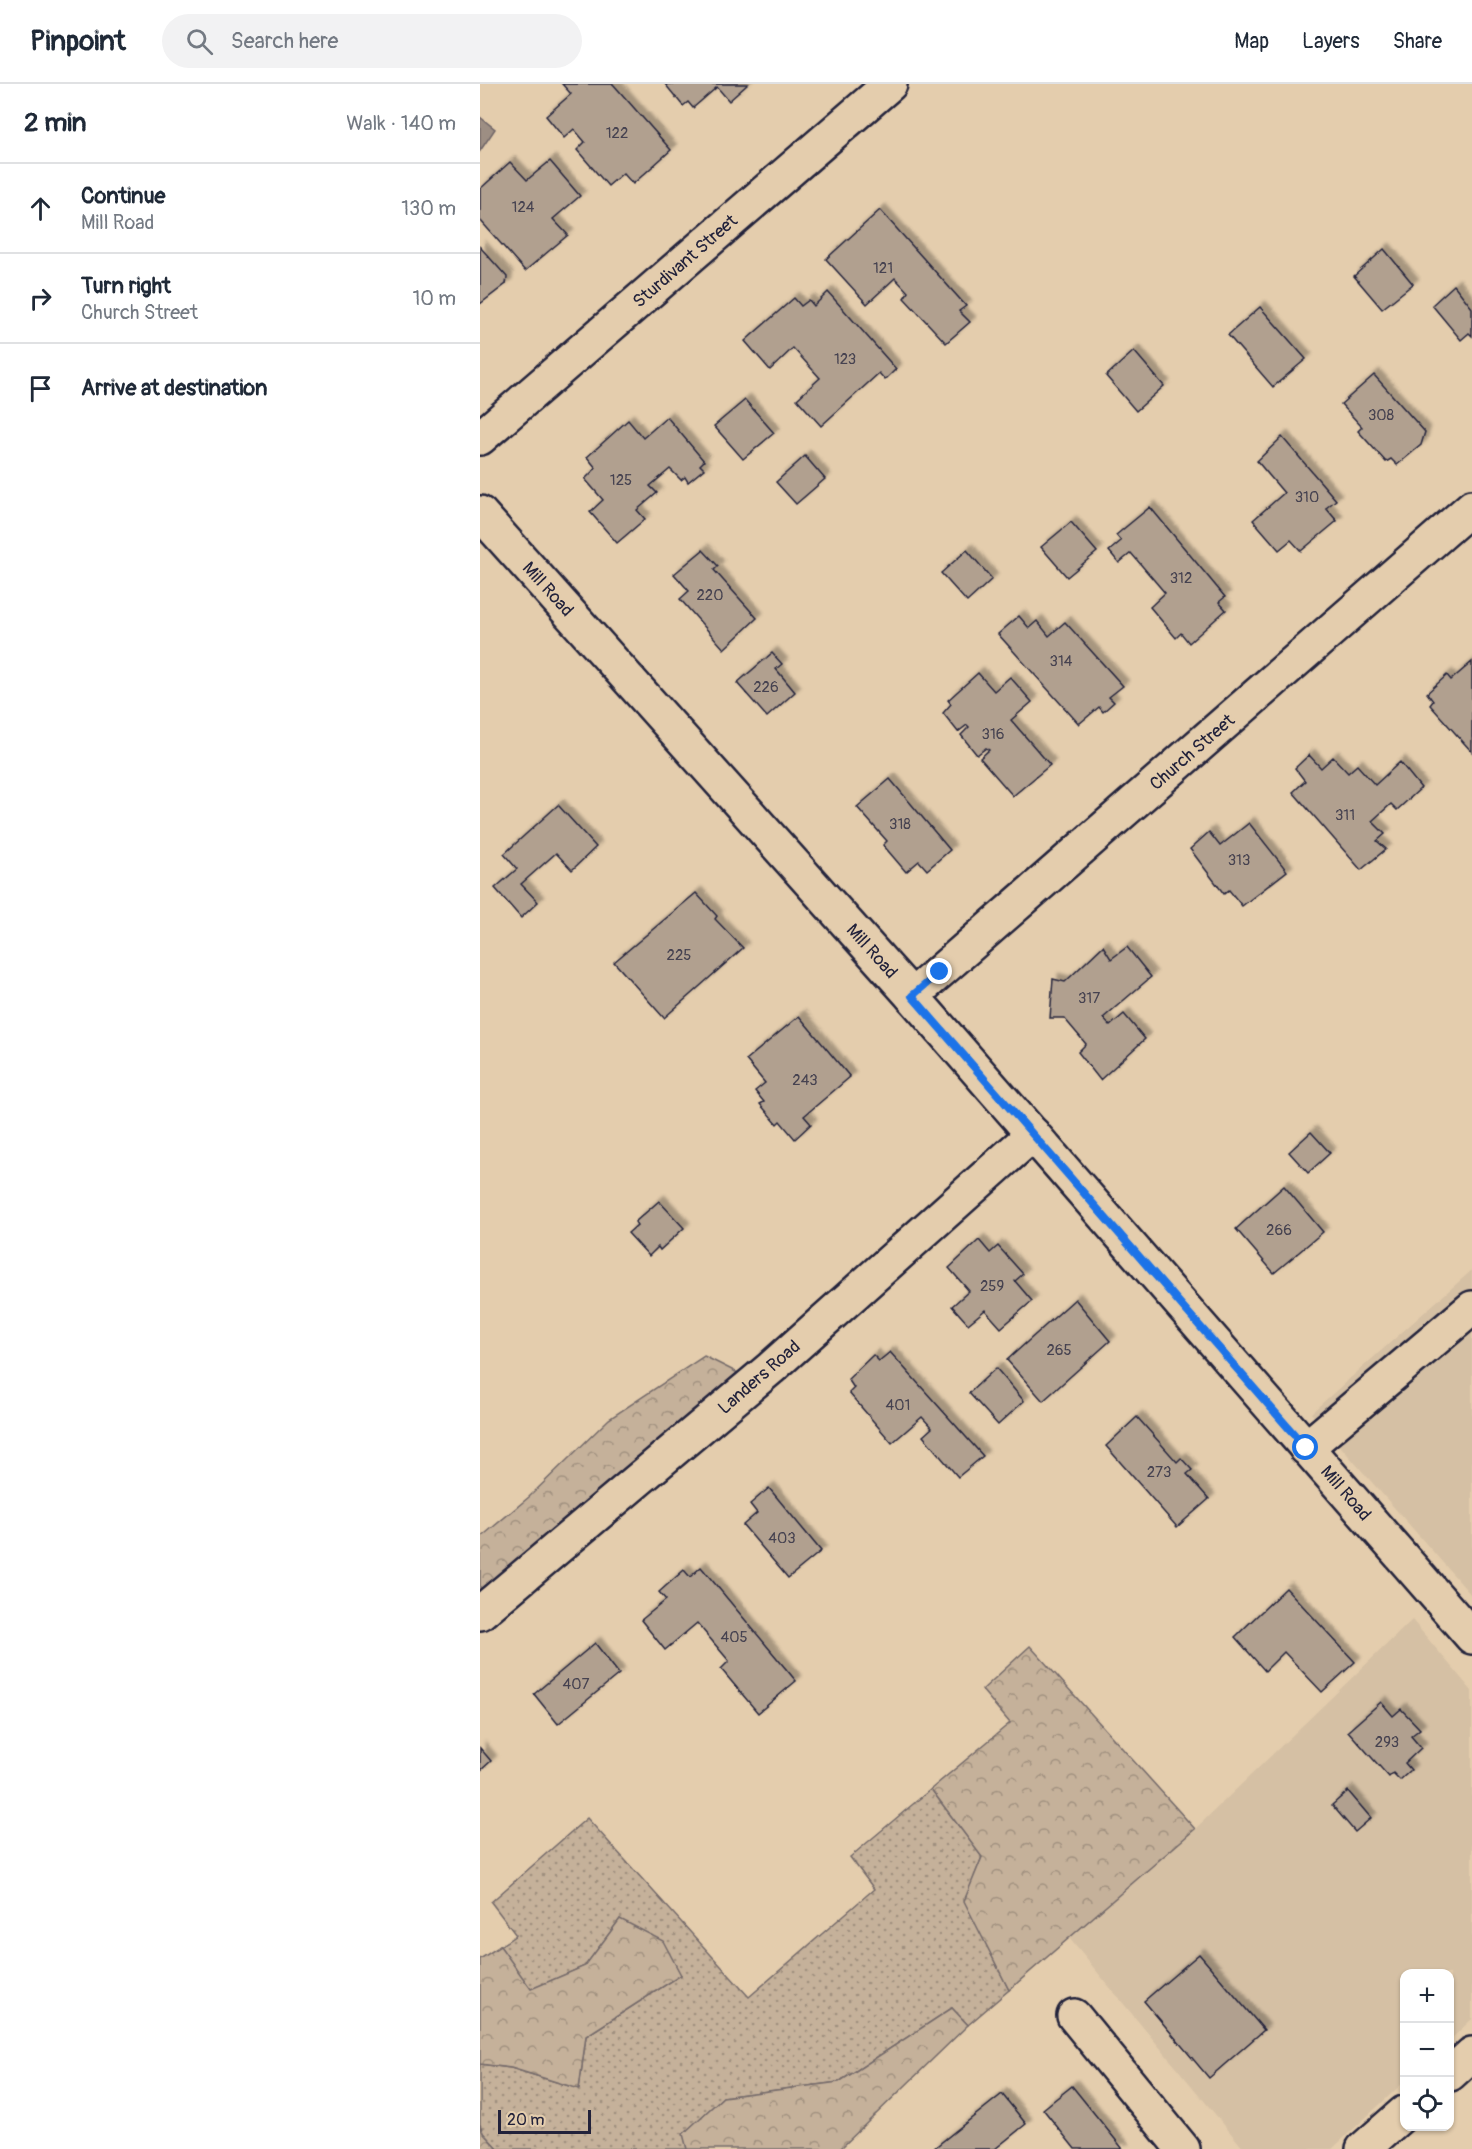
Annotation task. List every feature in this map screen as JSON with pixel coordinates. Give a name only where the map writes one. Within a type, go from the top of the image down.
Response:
[{"type":"street","name":"Sturdivant Street","points":[[480,438],[890,84]]},
{"type":"street","name":"Church Street","points":[[912,996],[1472,507]]},
{"type":"street","name":"Mill Road","points":[[480,513],[912,996],[1472,1637]]},
{"type":"street","name":"Landers Road","points":[[480,1612],[771,1368],[1033,1134]]},
{"type":"street","points":[[1306,1448],[1472,1308]]},
{"type":"street","points":[[1074,2016],[1183,2149]]},
{"type":"street","points":[[1454,2070],[1472,2054]]},
{"type":"street","points":[[1363,2149],[1400,2117]]},
{"type":"shaded area","points":[[480,117],[495,129],[480,151]]},
{"type":"shaded area","points":[[1472,1270],[1472,1596],[1311,1413]]},
{"type":"shaded area","points":[[1412,1620],[1472,1691],[1472,2019],[1454,2036],[1454,1969],[1400,1969],[1400,2086],[1332,2149],[1244,2149],[1069,1938],[1195,1829]]},
{"type":"green space","points":[[704,1356],[738,1373],[480,1596],[480,1538],[529,1497],[609,1419]]},
{"type":"green space","points":[[1030,1646],[1195,1829],[1009,1990],[964,1901],[982,1857],[931,1789],[1010,1723],[982,1690]]},
{"type":"green space","points":[[931,1789],[982,1857],[965,1901],[1009,1990],[968,2025],[952,2008],[839,2082],[723,2097],[684,2134],[687,2149],[498,2149],[483,2133],[480,2124],[480,2064],[511,2068],[579,2089],[586,2036],[681,1975],[620,1919],[585,1966],[530,1990],[500,1946],[516,1935],[491,1902],[587,1818],[749,1997],[874,1889],[850,1857]]},
{"type":"green space","points":[[620,1919],[663,1941],[681,1975],[586,2036],[579,2089],[511,2068],[480,2064],[480,1959],[500,1946],[531,1989],[585,1966]]},
{"type":"green space","points":[[952,2008],[968,2025],[840,2149],[687,2149],[683,2134],[723,2097],[839,2082]]},
{"type":"green space","points":[[480,2125],[483,2133],[498,2149],[480,2149]]},
{"type":"building","points":[[562,84],[613,84],[671,150],[633,184],[623,173],[608,186],[577,150],[585,142],[574,129],[564,138],[546,116],[571,94]]},
{"type":"building","points":[[665,84],[748,84],[729,101],[717,87],[693,108],[688,102],[683,106]]},
{"type":"building","points":[[550,161],[580,196],[553,219],[568,235],[525,271],[480,220],[480,189],[510,162],[527,180]]},
{"type":"building","points":[[880,210],[966,306],[959,311],[970,322],[946,343],[904,298],[908,292],[895,278],[867,304],[826,259]]},
{"type":"building","points":[[480,247],[507,277],[506,284],[480,304]]},
{"type":"building","points":[[1384,249],[1413,284],[1382,309],[1354,276]]},
{"type":"building","points":[[1454,285],[1472,308],[1472,336],[1469,333],[1461,340],[1432,305]]},
{"type":"building","points":[[828,292],[896,369],[885,380],[879,373],[821,426],[797,399],[820,378],[793,348],[770,370],[745,341],[794,298],[801,306],[809,300],[814,306]]},
{"type":"building","points":[[1260,307],[1306,359],[1273,387],[1228,335]]},
{"type":"building","points":[[1134,351],[1164,386],[1136,411],[1106,376]]},
{"type":"building","points":[[1374,375],[1425,432],[1421,445],[1397,465],[1391,459],[1386,462],[1358,431],[1362,427],[1341,404]]},
{"type":"building","points":[[745,400],[774,433],[743,459],[714,426]]},
{"type":"building","points":[[667,417],[704,461],[700,465],[704,469],[688,482],[685,477],[681,480],[670,469],[650,486],[657,493],[637,510],[645,519],[617,543],[590,512],[603,500],[585,479],[596,468],[587,457],[628,420],[643,438]]},
{"type":"building","points":[[1282,437],[1336,500],[1326,508],[1337,521],[1301,551],[1291,540],[1279,550],[1253,520],[1284,493],[1257,461]]},
{"type":"building","points":[[805,456],[825,479],[796,504],[776,482]]},
{"type":"building","points":[[1150,507],[1225,597],[1219,602],[1226,610],[1189,643],[1181,633],[1176,638],[1150,607],[1165,593],[1131,553],[1119,563],[1109,551],[1121,541],[1116,535]]},
{"type":"building","points":[[1071,522],[1097,552],[1067,577],[1041,547]]},
{"type":"building","points":[[703,550],[718,566],[714,570],[757,618],[724,649],[680,599],[689,591],[674,574]]},
{"type":"building","points":[[967,550],[992,579],[967,602],[941,573]]},
{"type":"building","points":[[1019,616],[1029,628],[1037,621],[1049,636],[1065,622],[1123,686],[1109,697],[1114,702],[1103,712],[1099,707],[1079,724],[998,634]]},
{"type":"building","points":[[772,653],[782,664],[776,669],[795,692],[767,717],[737,683]]},
{"type":"building","points":[[1472,662],[1472,752],[1430,705],[1433,701],[1427,693],[1447,675],[1451,680]]},
{"type":"building","points":[[978,673],[994,691],[1010,677],[1032,702],[1011,720],[1050,765],[1013,796],[980,758],[989,750],[986,748],[977,755],[961,735],[969,727],[967,725],[958,732],[943,713],[951,704],[948,700]]},
{"type":"building","points":[[1309,755],[1321,768],[1333,757],[1348,773],[1357,765],[1375,785],[1400,762],[1421,788],[1397,810],[1391,804],[1372,821],[1385,834],[1377,841],[1386,849],[1361,870],[1293,792],[1305,781],[1295,768]]},
{"type":"building","points":[[890,779],[950,850],[927,870],[919,861],[906,872],[883,845],[887,841],[857,807]]},
{"type":"building","points":[[558,805],[596,847],[572,870],[556,853],[521,884],[538,902],[521,918],[495,888],[517,869],[504,854]]},
{"type":"building","points":[[1249,823],[1287,871],[1242,906],[1229,890],[1224,894],[1190,849],[1209,832],[1220,846]]},
{"type":"building","points":[[696,893],[717,916],[715,919],[743,948],[664,1018],[614,962]]},
{"type":"building","points":[[1103,946],[1111,959],[1127,947],[1151,977],[1103,1018],[1110,1026],[1124,1014],[1145,1039],[1100,1080],[1078,1052],[1086,1044],[1064,1018],[1050,1018],[1053,979],[1065,982]]},
{"type":"building","points":[[799,1016],[850,1077],[804,1116],[811,1124],[795,1139],[780,1121],[777,1124],[760,1104],[764,1102],[755,1091],[765,1083],[746,1060]]},
{"type":"building","points":[[1311,1132],[1330,1153],[1308,1173],[1289,1152]]},
{"type":"building","points":[[1284,1186],[1323,1232],[1274,1273],[1236,1229]]},
{"type":"building","points":[[659,1201],[684,1228],[660,1250],[658,1247],[649,1256],[628,1233],[637,1225],[635,1222]]},
{"type":"building","points":[[979,1240],[990,1253],[998,1246],[1023,1274],[1015,1281],[1032,1301],[1001,1328],[985,1310],[968,1324],[952,1306],[969,1291],[949,1268]]},
{"type":"building","points":[[1075,1299],[1110,1341],[1043,1401],[1007,1360]]},
{"type":"building","points":[[890,1352],[983,1456],[958,1477],[923,1436],[932,1428],[922,1417],[892,1443],[849,1393],[854,1388],[848,1379],[873,1355],[879,1361]]},
{"type":"building","points":[[996,1368],[1024,1401],[998,1425],[969,1393]]},
{"type":"building","points":[[1137,1417],[1177,1462],[1181,1458],[1192,1470],[1187,1474],[1209,1499],[1177,1527],[1106,1446]]},
{"type":"building","points":[[769,1488],[821,1551],[788,1578],[743,1525],[757,1513],[750,1504]]},
{"type":"building","points":[[701,1567],[796,1681],[758,1713],[721,1669],[729,1661],[697,1623],[665,1650],[641,1620],[666,1600],[659,1592],[684,1570],[690,1577]]},
{"type":"building","points":[[1286,1588],[1355,1662],[1322,1692],[1284,1652],[1265,1671],[1235,1637]]},
{"type":"building","points":[[595,1643],[619,1674],[558,1724],[534,1694]]},
{"type":"building","points":[[1381,1702],[1393,1716],[1401,1709],[1420,1729],[1411,1736],[1421,1748],[1405,1763],[1411,1770],[1400,1780],[1393,1773],[1389,1777],[1348,1731]]},
{"type":"building","points":[[480,1748],[491,1761],[480,1771]]},
{"type":"building","points":[[1348,1791],[1371,1818],[1355,1832],[1332,1805]]},
{"type":"building","points":[[1199,1954],[1264,2030],[1209,2078],[1144,2001]]},
{"type":"building","points":[[1072,2086],[1123,2149],[1075,2149],[1043,2109]]},
{"type":"building","points":[[1002,2094],[1026,2124],[995,2149],[933,2149]]},
{"type":"route","points":[[940,972],[912,996],[1306,1448]]}]
